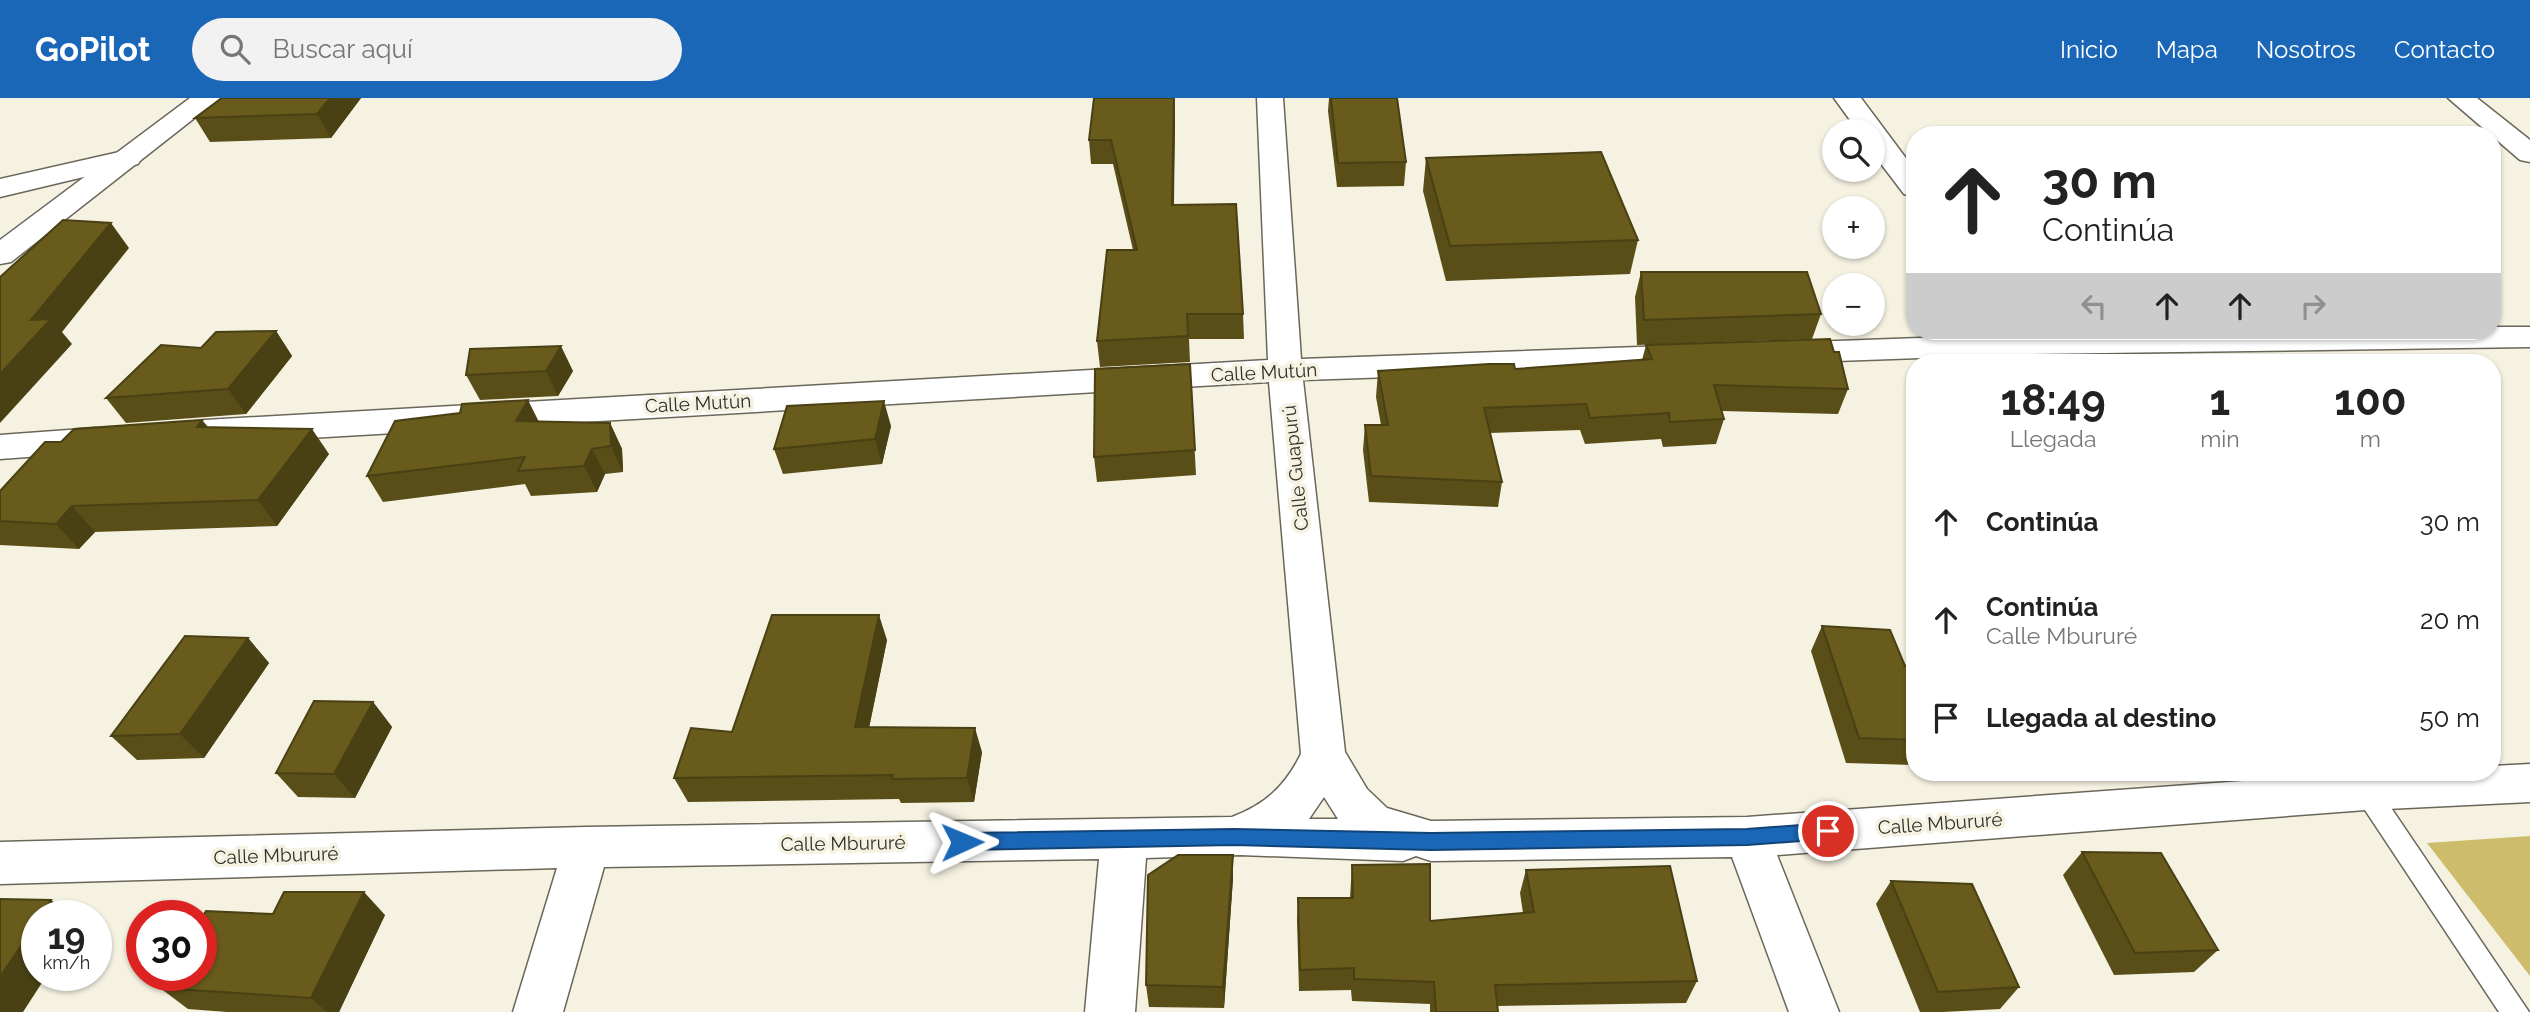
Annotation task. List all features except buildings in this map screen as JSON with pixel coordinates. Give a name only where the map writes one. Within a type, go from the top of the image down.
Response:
[{"type":"main road","points":[[0,255],[206,98]]},
{"type":"main road","name":"Calle Guapurú","points":[[1270,98],[1285,370],[1323,754]]},
{"type":"main road","points":[[1847,98],[1862,119]]},
{"type":"main road","points":[[2461,98],[2496,126]]},
{"type":"main road","points":[[2501,130],[2530,154]]},
{"type":"main road","points":[[1885,149],[1906,177]]},
{"type":"main road","points":[[0,188],[128,158]]},
{"type":"main road","name":"Calle Mutún","points":[[2501,338],[2530,337]]},
{"type":"main road","name":"Calle Mutún","points":[[178,434],[314,424],[1285,370],[1741,354],[2364,340]]},
{"type":"main road","points":[[0,447],[123,438]]},
{"type":"main road","name":"Calle Mbururé","points":[[0,863],[586,846],[1234,837],[1279,819],[1303,797],[1323,754]]},
{"type":"main road","name":"Calle Mbururé","points":[[1323,754],[1351,803],[1373,824],[1431,841],[1747,837],[2358,781],[2530,783]]},
{"type":"main road","points":[[1234,837],[1431,841]]},
{"type":"main road","points":[[1747,837],[1814,1012]]},
{"type":"main road","points":[[1110,1012],[1124,839]]},
{"type":"main road","points":[[538,1012],[586,846]]},
{"type":"lane","points":[[2358,781],[2515,1012]]},
{"type":"shaded area","points":[[2530,836],[2530,976],[2427,843]]},
{"type":"route","points":[[962,842],[1234,837],[1431,841],[1747,837],[1828,831]]}]
